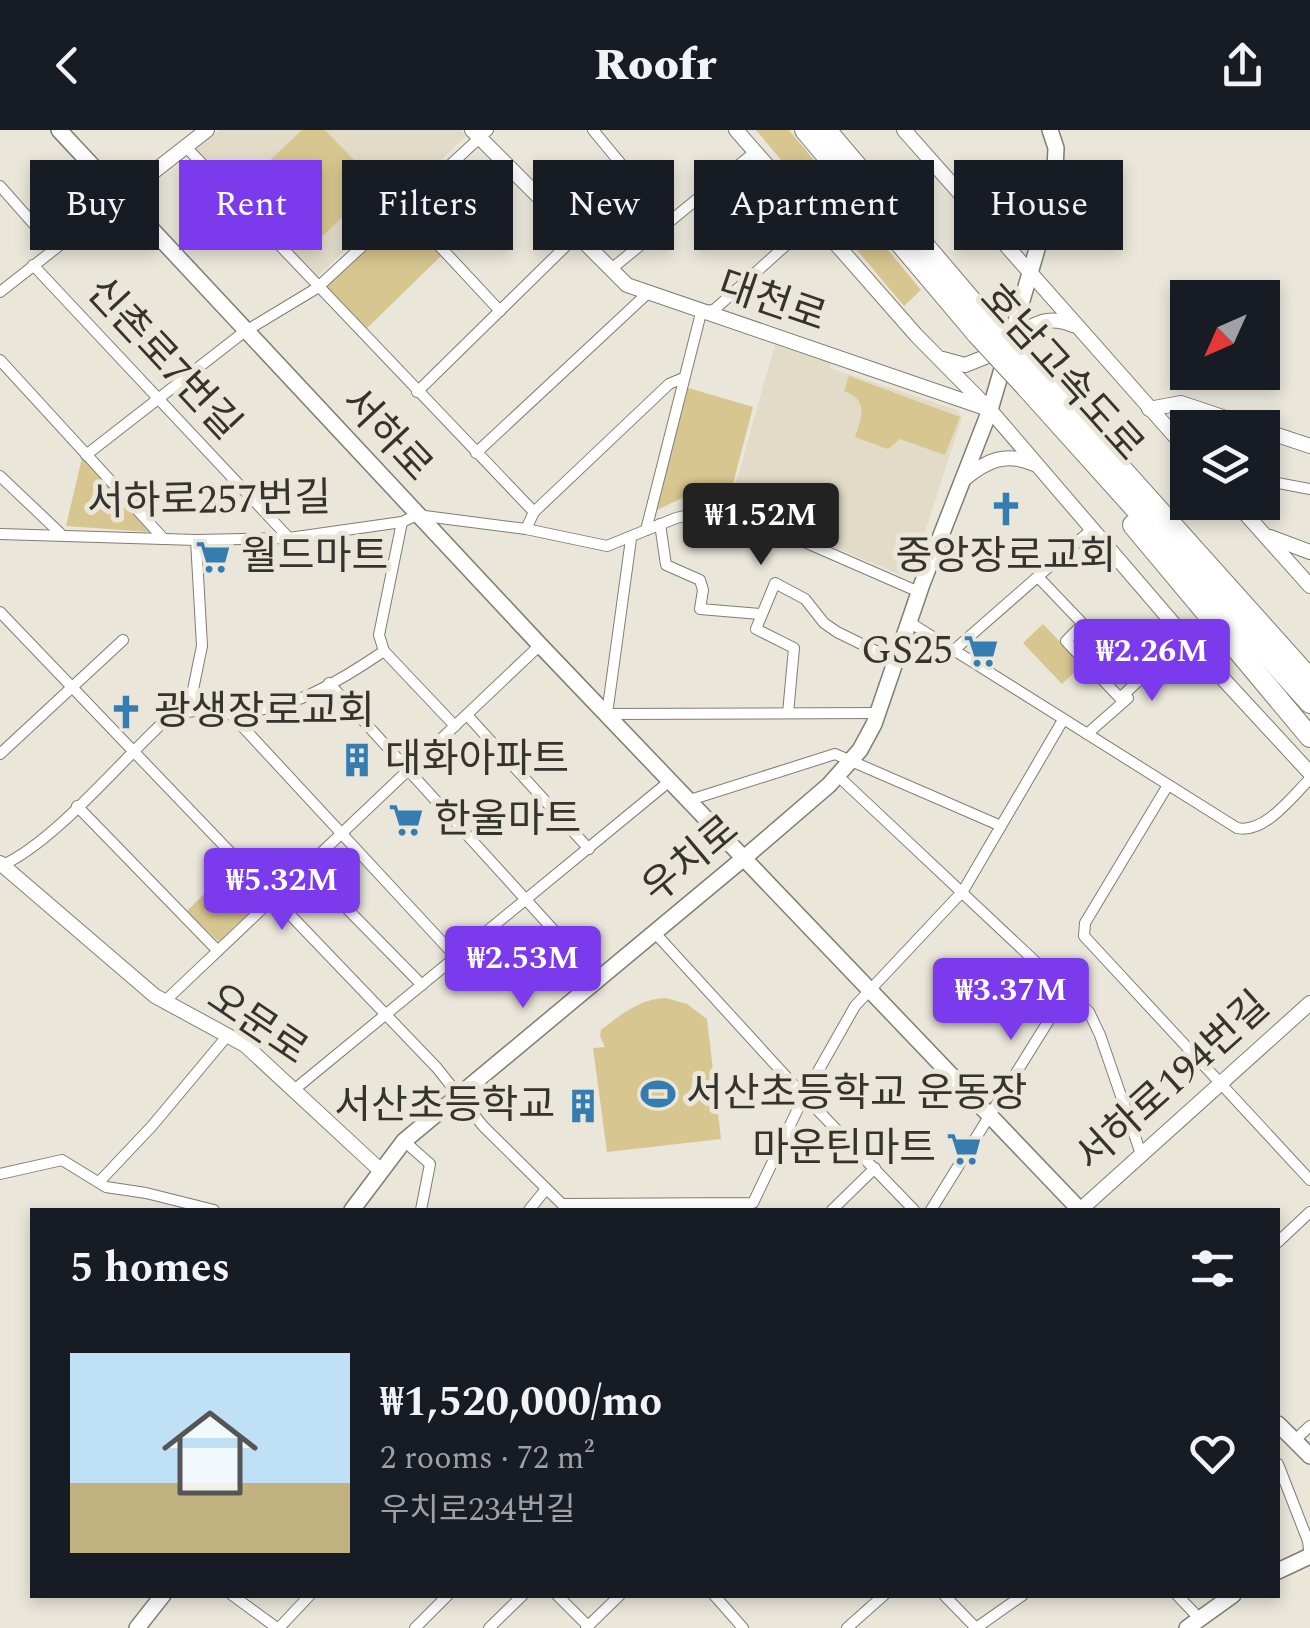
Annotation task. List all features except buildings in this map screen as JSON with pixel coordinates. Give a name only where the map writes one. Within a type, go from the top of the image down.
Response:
[{"type":"highway","name":"호남고속도로","points":[[805,130],[1310,680]]},
{"type":"highway","name":"호남고속도로","points":[[826,130],[981,326]]},
{"type":"highway","name":"호남고속도로","points":[[1030,379],[1065,430],[1310,704]]},
{"type":"highway","points":[[1065,430],[1112,500],[1310,737]]},
{"type":"main road","name":"서하로","points":[[59,130],[86,160]]},
{"type":"main road","name":"우치로","points":[[353,1208],[404,1141],[655,934],[853,760],[878,713],[919,592],[990,410],[1054,190],[1056,148],[1050,130]]},
{"type":"main road","name":"서하로","points":[[159,240],[410,519],[608,714],[1078,1208]]},
{"type":"main road","points":[[1280,1426],[1310,1456]]},
{"type":"main road","points":[[1280,1570],[1310,1557]]},
{"type":"main road","points":[[136,1628],[161,1598]]},
{"type":"main road","points":[[1193,1623],[1229,1598]]},
{"type":"street","points":[[159,167],[207,130]]},
{"type":"street","points":[[593,130],[618,160]]},
{"type":"street","points":[[736,130],[762,160]]},
{"type":"street","points":[[904,130],[1170,432]]},
{"type":"street","points":[[452,160],[480,132]]},
{"type":"street","name":"대천로","points":[[480,132],[533,190]]},
{"type":"street","points":[[186,146],[534,512]]},
{"type":"street","points":[[674,218],[755,152]]},
{"type":"street","points":[[0,186],[30,220]]},
{"type":"street","points":[[0,292],[50,250]]},
{"type":"street","points":[[86,456],[244,332],[317,288],[358,250]]},
{"type":"street","points":[[443,250],[500,311]]},
{"type":"street","points":[[418,392],[563,250]]},
{"type":"street","name":"대천로","points":[[589,250],[628,285],[990,410]]},
{"type":"street","points":[[610,270],[635,250]]},
{"type":"street","points":[[646,530],[701,313],[716,308],[781,250]]},
{"type":"street","points":[[841,250],[990,410],[1310,776],[1258,827],[1237,828],[909,622]]},
{"type":"street","name":"신촌로7번길","points":[[33,265],[289,538]]},
{"type":"street","points":[[476,453],[648,292]]},
{"type":"street","points":[[938,356],[965,365],[1009,344],[1045,320],[1059,320],[1076,327]]},
{"type":"street","points":[[0,360],[162,537]]},
{"type":"street","points":[[526,529],[534,512],[669,384],[683,378]]},
{"type":"street","points":[[1149,409],[1181,402],[1204,410]]},
{"type":"street","points":[[1280,436],[1310,446]]},
{"type":"street","points":[[962,480],[979,466],[997,459],[1021,459],[1039,468]]},
{"type":"street","points":[[0,476],[60,534]]},
{"type":"street","points":[[1280,483],[1310,488]]},
{"type":"street","points":[[878,713],[608,714],[630,539],[660,524],[694,514],[770,527],[919,592]]},
{"type":"street","points":[[410,519],[379,635],[384,652],[455,726]]},
{"type":"street","name":"서하로257번길","points":[[0,534],[196,540],[289,538],[410,519],[526,529],[596,546],[630,539]]},
{"type":"street","points":[[1251,520],[1310,586]]},
{"type":"street","points":[[660,524],[666,565],[700,580],[700,609],[760,614]]},
{"type":"street","points":[[954,650],[1091,530]]},
{"type":"street","points":[[1265,535],[1310,552]]},
{"type":"street","points":[[188,710],[202,646],[196,540]]},
{"type":"street","points":[[1039,578],[1083,624],[1066,640],[1120,698],[1151,670],[1117,634],[1122,629]]},
{"type":"street","points":[[788,713],[794,648],[756,629],[774,583],[805,599],[824,623],[837,632],[896,661]]},
{"type":"street","points":[[0,612],[275,897],[444,1075],[484,1126],[565,1207],[687,1207],[754,1202],[804,1096],[855,1006],[964,891],[1063,720]]},
{"type":"street","points":[[1,751],[123,640]]},
{"type":"street","points":[[1087,734],[1190,643]]},
{"type":"street","points":[[164,1002],[540,645]]},
{"type":"street","points":[[1,864],[18,858],[78,806],[170,716],[188,710],[228,712],[275,707],[384,652]]},
{"type":"street","points":[[329,683],[598,978]]},
{"type":"street","points":[[228,712],[456,957]]},
{"type":"street","points":[[467,714],[588,849]]},
{"type":"street","name":"우치로","points":[[690,800],[835,754],[1001,826]]},
{"type":"street","points":[[838,776],[1089,1012],[1141,1154]]},
{"type":"street","points":[[296,1089],[671,780]]},
{"type":"street","points":[[1168,785],[1083,932],[1310,1180]]},
{"type":"street","points":[[78,806],[218,951]]},
{"type":"street","name":"오문로","points":[[1,864],[164,1002],[228,1035],[296,1089],[380,1170]]},
{"type":"street","points":[[306,867],[422,986]]},
{"type":"street","points":[[655,934],[912,1208]]},
{"type":"street","points":[[932,1208],[1067,991]]},
{"type":"street","name":"서하로194번길","points":[[1082,1208],[1310,1004]]},
{"type":"street","points":[[100,1181],[228,1035]]},
{"type":"street","points":[[404,1141],[430,1164],[421,1208]]},
{"type":"street","points":[[0,1174],[62,1160],[106,1187],[146,1192],[206,1208]]},
{"type":"street","points":[[834,1208],[875,1168]]},
{"type":"street","points":[[531,1208],[546,1189]]},
{"type":"street","points":[[1280,1240],[1310,1212]]},
{"type":"street","points":[[1294,1441],[1310,1426]]},
{"type":"street","points":[[1280,1469],[1308,1541],[1310,1557]]},
{"type":"street","points":[[236,1598],[278,1628],[307,1598]]},
{"type":"street","points":[[419,1624],[445,1598]]},
{"type":"street","points":[[489,1628],[520,1598]]},
{"type":"street","points":[[560,1598],[586,1627],[617,1598]]},
{"type":"street","points":[[717,1598],[743,1628]]},
{"type":"street","points":[[847,1628],[881,1598]]},
{"type":"street","points":[[947,1598],[976,1628],[1019,1598]]},
{"type":"street","points":[[1179,1598],[1193,1623]]},
{"type":"shaded area","points":[[220,130],[460,130],[466,136],[441,160],[342,160],[342,250],[346,250],[317,277],[291,250],[322,250],[322,160],[205,160],[195,149]]},
{"type":"shaded area","points":[[302,130],[325,130],[354,160],[342,160],[342,217],[322,237],[322,160],[270,160]]},
{"type":"shaded area","points":[[756,130],[789,130],[814,160],[781,160]]},
{"type":"shaded area","points":[[364,250],[439,250],[443,254],[365,330],[323,287]]},
{"type":"shaded area","points":[[857,250],[888,250],[921,290],[904,306]]},
{"type":"shaded area","points":[[775,345],[831,363],[830,368],[957,410],[962,418],[911,574],[906,577],[730,504]]},
{"type":"shaded area","points":[[849,376],[960,417],[945,455],[900,439],[888,449],[855,437],[862,410],[857,399],[844,391]]},
{"type":"shaded area","points":[[685,387],[753,407],[728,503],[684,497],[655,511]]},
{"type":"shaded area","points":[[82,458],[151,532],[66,526]]},
{"type":"shaded area","points":[[1043,624],[1082,665],[1062,684],[1023,643]]},
{"type":"shaded area","points":[[233,865],[265,897],[219,942],[187,911]]},
{"type":"shaded area","name":"서산초등학교 운동장","points":[[666,998],[687,1004],[707,1019],[721,1139],[607,1152],[593,1048],[605,1047],[601,1030],[623,1013],[639,1004]]},
{"type":"place","name":"중앙장로교회","points":[[1006,509]]},
{"type":"place","name":"월드마트","points":[[213,557]]},
{"type":"place","name":"GS25","points":[[981,651]]},
{"type":"place","name":"광생장로교회","points":[[126,712]]},
{"type":"place","name":"대화아파트","points":[[357,760]]},
{"type":"place","name":"한울마트","points":[[406,820]]},
{"type":"place","name":"서산초등학교 운동장","points":[[658,1094]]},
{"type":"place","name":"서산초등학교","points":[[583,1106]]},
{"type":"place","name":"마운틴마트","points":[[964,1149]]}]
